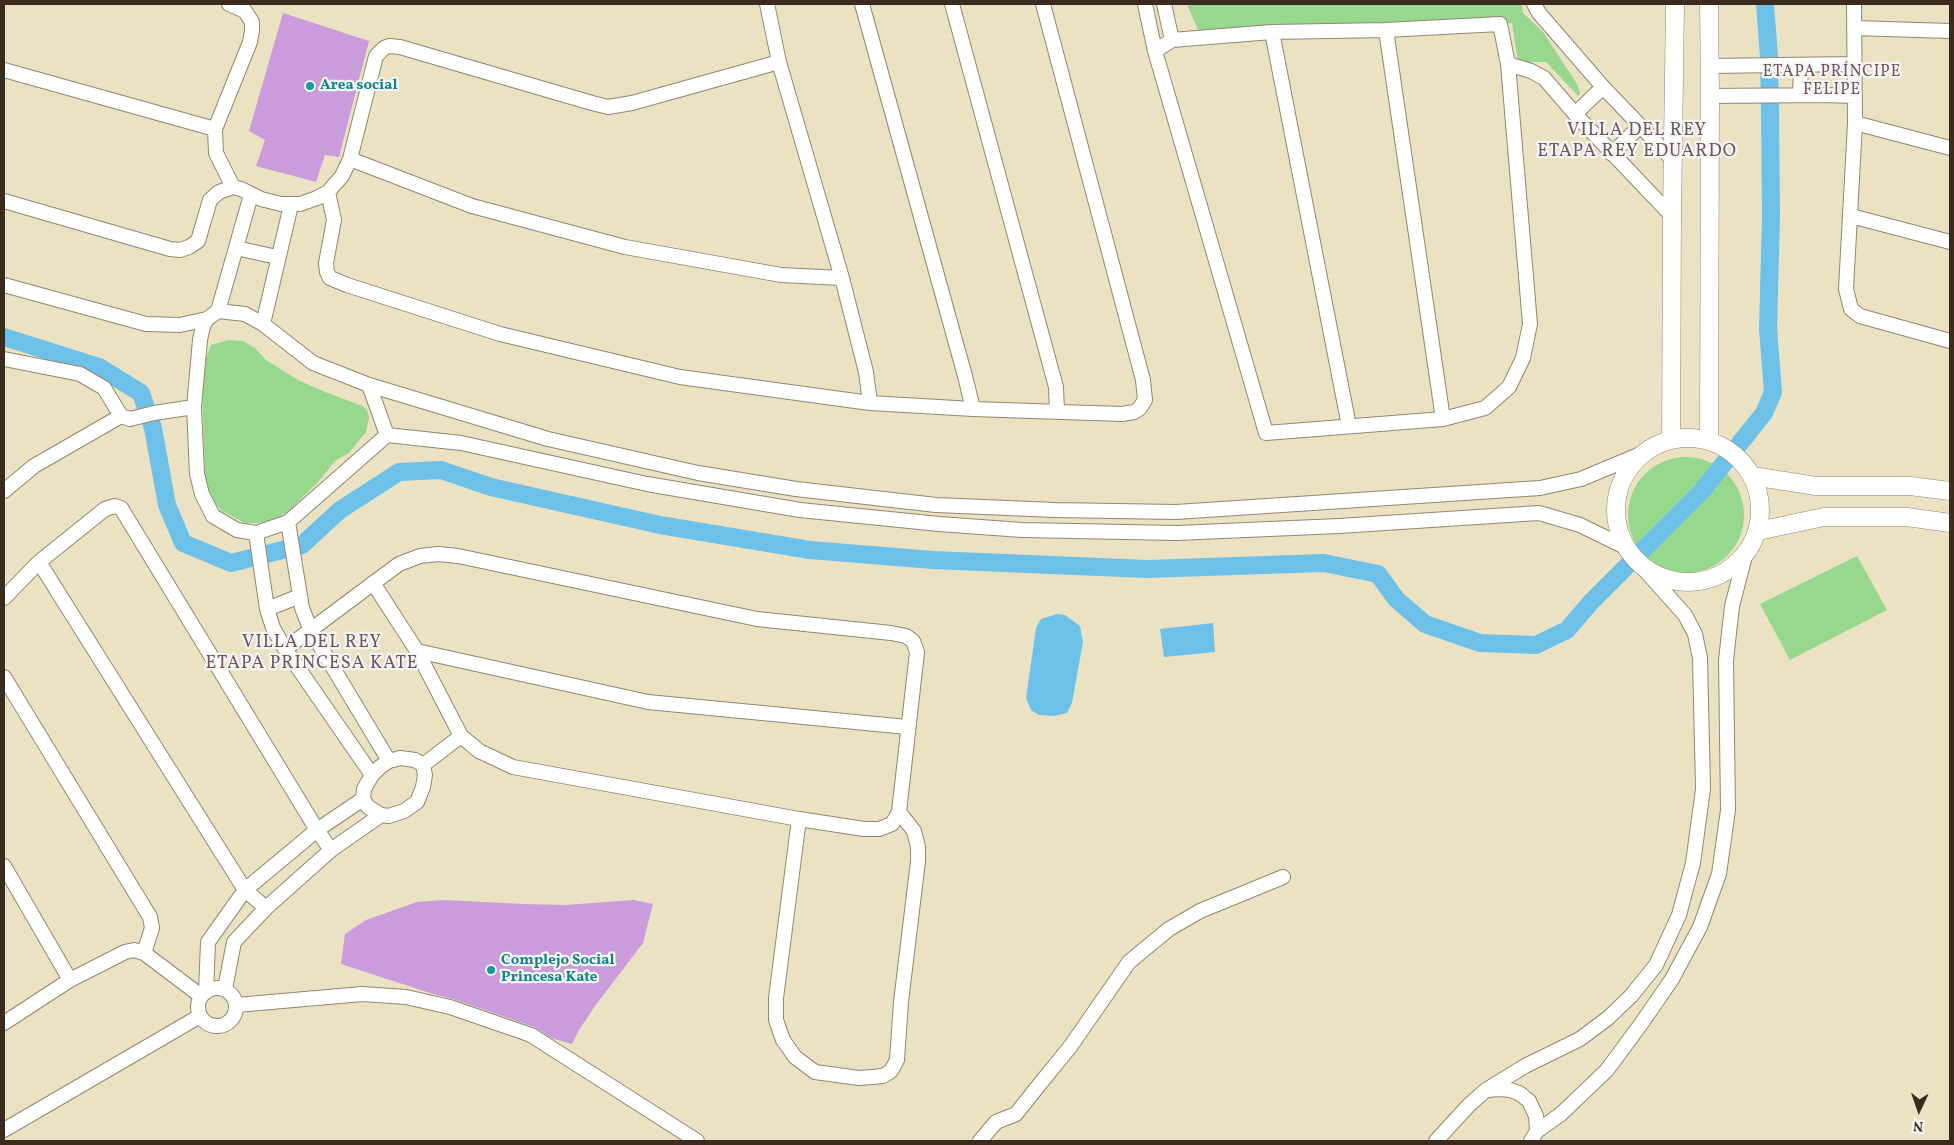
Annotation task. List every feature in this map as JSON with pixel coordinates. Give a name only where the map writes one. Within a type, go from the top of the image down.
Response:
[{"type":"street","points":[[229,4],[244,11],[252,22],[250,42],[215,128],[216,153],[233,187]]},
{"type":"street","points":[[767,4],[779,62],[842,278],[866,372],[870,403]]},
{"type":"street","points":[[862,4],[966,376],[973,409]]},
{"type":"street","points":[[952,4],[1056,387],[1057,411]]},
{"type":"street","points":[[328,192],[334,226],[326,268],[330,278],[500,334],[680,377],[870,403],[973,409],[1128,414],[1140,409],[1143,404],[1145,396],[1142,380],[1044,4]]},
{"type":"street","points":[[1146,4],[1155,51],[1266,433],[1443,419],[1485,408],[1508,387],[1523,358],[1530,324],[1508,64],[1500,24],[1386,30],[1272,32],[1172,40],[1155,51]]},
{"type":"street","points":[[1164,4],[1172,40]]},
{"type":"street","points":[[1534,4],[1539,13],[1603,87],[1673,160]]},
{"type":"street","points":[[1671,439],[1672,216],[1676,4]]},
{"type":"street","points":[[1708,4],[1710,96],[1709,440]]},
{"type":"street","points":[[1854,4],[1855,123],[1846,289],[1851,309],[1860,316],[1950,341]]},
{"type":"street","points":[[1854,28],[1950,31]]},
{"type":"street","points":[[1386,30],[1443,419]]},
{"type":"street","points":[[1272,32],[1349,426]]},
{"type":"street","points":[[4,201],[170,249],[180,250],[198,241],[210,200],[219,192],[233,187],[271,202],[290,205],[309,201],[328,192],[342,176],[350,159],[376,56],[389,46],[400,47],[582,101],[608,106],[632,103],[779,62]]},
{"type":"street","points":[[1508,64],[1531,71],[1544,78],[1612,154],[1672,216]]},
{"type":"street","points":[[1709,66],[1854,64]]},
{"type":"street","points":[[1800,95],[1801,65]]},
{"type":"street","points":[[4,70],[215,128]]},
{"type":"street","points":[[1575,114],[1603,87]]},
{"type":"street","points":[[1710,96],[1855,96]]},
{"type":"street","points":[[1855,123],[1950,148]]},
{"type":"street","points":[[1612,154],[1640,126]]},
{"type":"street","points":[[350,159],[472,206],[625,247],[782,275],[842,278]]},
{"type":"street","points":[[251,195],[236,248],[212,315],[203,326],[194,407],[198,474],[202,494],[214,516],[237,530],[256,533],[288,522],[387,435],[461,443],[647,484],[800,510],[939,524],[1022,530],[1177,533],[1539,513],[1580,525],[1625,547],[1685,615],[1696,634],[1700,658],[1702,789],[1693,863],[1679,915],[1656,965],[1631,996],[1608,1018],[1580,1039],[1525,1066],[1486,1090],[1469,1105],[1436,1141]]},
{"type":"street","points":[[263,324],[290,205]]},
{"type":"street","points":[[1851,216],[1950,242]]},
{"type":"street","points":[[236,248],[278,257]]},
{"type":"street","points":[[4,285],[146,324],[180,325],[212,315],[245,314],[263,324],[313,363],[370,385],[548,439],[698,473],[796,489],[936,505],[1055,510],[1176,512],[1540,488],[1581,479],[1642,454],[1655,445],[1671,439],[1709,440],[1734,454],[1752,476],[1761,503],[1758,531],[1745,556],[1732,606],[1726,660],[1728,810],[1719,874],[1700,927],[1672,979],[1641,1024],[1607,1070],[1561,1114],[1534,1136]]},
{"type":"street","points":[[4,359],[80,374],[104,388],[121,416],[130,419],[194,407]]},
{"type":"street","points":[[370,385],[387,435]]},
{"type":"street","points":[[4,491],[34,466],[121,416]]},
{"type":"street","points":[[1625,547],[1615,514],[1620,481],[1642,454]]},
{"type":"street","points":[[1752,476],[1816,486],[1910,486],[1950,491]]},
{"type":"street","points":[[4,598],[39,562],[105,509],[115,506],[121,508],[331,850]]},
{"type":"street","points":[[1758,531],[1824,518],[1907,518],[1950,523]]},
{"type":"street","points":[[288,522],[300,596],[311,631],[389,761]]},
{"type":"street","points":[[256,533],[268,609],[273,628],[285,649],[372,775]]},
{"type":"street","points":[[285,649],[399,564],[420,556],[438,554],[458,556],[757,619],[906,636],[913,641],[916,652],[900,812],[892,824],[879,829],[864,829],[514,767],[479,751],[461,736],[417,651],[374,583]]},
{"type":"street","points":[[1643,568],[1669,580],[1697,582],[1723,574],[1745,556]]},
{"type":"street","points":[[39,562],[245,890],[266,908]]},
{"type":"street","points":[[268,609],[300,596]]},
{"type":"street","points":[[417,651],[648,702],[907,727]]},
{"type":"street","points":[[4,677],[150,917],[152,928],[144,953]]},
{"type":"street","points":[[423,765],[461,736]]},
{"type":"street","points":[[400,758],[415,760],[423,765],[425,775],[423,787],[416,802],[404,812],[389,816],[380,815],[368,807],[363,799],[364,789],[372,775],[389,761],[400,758]]},
{"type":"street","points":[[203,994],[212,988],[225,989],[230,993],[237,1005],[234,1018],[223,1025],[210,1025],[200,1016],[198,1009],[203,994],[208,942],[245,890],[317,830],[363,799]]},
{"type":"street","points":[[799,819],[776,998],[776,1020],[783,1040],[795,1057],[815,1072],[859,1078],[883,1076],[891,1071],[896,1060],[918,861],[918,847],[914,831],[900,812]]},
{"type":"street","points":[[225,989],[234,942],[266,908],[331,850],[380,815]]},
{"type":"street","points":[[4,866],[70,980]]},
{"type":"street","points":[[980,1141],[996,1122],[1016,1114],[1040,1086],[1070,1047],[1129,962],[1169,929],[1200,911],[1283,877]]},
{"type":"street","points":[[4,1024],[70,980],[125,952],[134,950],[144,953],[203,994]]},
{"type":"street","points":[[237,1005],[362,994],[406,997],[450,1007],[532,1035],[697,1141]]},
{"type":"street","points":[[4,1130],[200,1016]]},
{"type":"street","points":[[1486,1090],[1500,1088],[1510,1090],[1519,1093],[1529,1101],[1536,1116],[1534,1136]]},
{"type":"green space","points":[[1187,4],[1522,4],[1523,13],[1543,32],[1577,84],[1580,93],[1578,96],[1546,62],[1518,62],[1512,23],[1200,35]]},
{"type":"green space","points":[[229,340],[243,341],[255,348],[266,360],[298,380],[363,406],[367,410],[369,418],[366,432],[349,453],[335,461],[319,481],[288,512],[274,520],[245,523],[222,511],[214,502],[205,479],[202,383],[205,360],[211,345]]},
{"type":"green space","points":[[1686,457],[1708,462],[1727,474],[1739,493],[1744,515],[1739,537],[1727,556],[1708,568],[1686,573],[1664,568],[1645,556],[1633,537],[1628,515],[1633,493],[1645,474],[1664,462]]},
{"type":"green space","points":[[1857,556],[1887,610],[1790,660],[1760,604]]},
{"type":"water","points":[[1057,614],[1065,615],[1080,626],[1083,642],[1072,703],[1067,713],[1054,716],[1039,715],[1031,710],[1026,698],[1036,628],[1041,619]]},
{"type":"water","points":[[1213,623],[1215,652],[1164,657],[1160,629]]},
{"type":"building","name":"Area social","points":[[283,13],[369,41],[339,157],[325,155],[316,182],[256,166],[265,140],[249,131]]},
{"type":"building","name":"Complejo Social Princesa Kate","points":[[444,900],[565,905],[634,900],[653,904],[643,943],[595,1006],[572,1044],[551,1038],[534,1027],[341,964],[345,934],[366,920],[417,902]]},
{"type":"waterway","points":[[4,337],[99,367],[141,393],[153,428],[167,505],[183,543],[231,563],[302,545],[340,510],[399,472],[441,470],[491,487],[660,525],[810,550],[933,560],[1147,569],[1324,563],[1378,574],[1396,599],[1425,624],[1480,643],[1536,645],[1567,630],[1591,602],[1702,491],[1764,413],[1773,392],[1768,329],[1771,216],[1769,57],[1765,4]]},
{"type":"place","name":"Area social","points":[[310,86]]},
{"type":"place","name":"Complejo Social Princesa Kate","points":[[491,970]]},
{"type":"district","name":"ETAPA PRÍNCIPE FELIPE","points":[[1832,82]]},
{"type":"district","name":"VILLA DEL REY ETAPA REY EDUARDO","points":[[1637,142]]},
{"type":"district","name":"VILLA DEL REY ETAPA PRINCESA KATE","points":[[312,654]]}]
